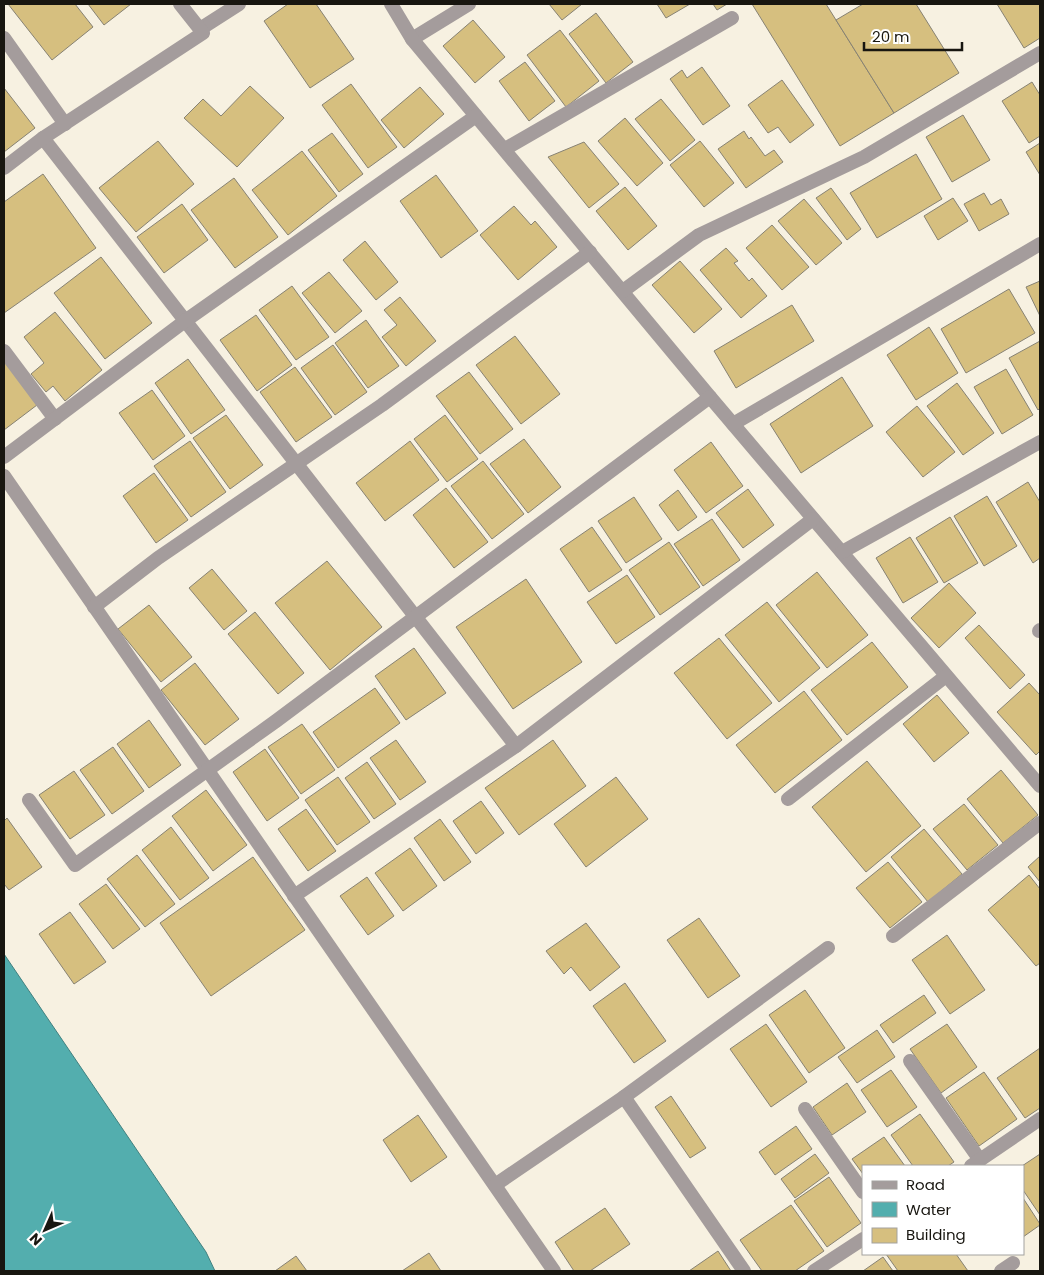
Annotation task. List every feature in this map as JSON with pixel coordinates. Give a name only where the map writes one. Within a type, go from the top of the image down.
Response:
[{"type":"street","points":[[4,168],[43,138],[203,33],[180,4]]},
{"type":"street","points":[[200,29],[239,4]]},
{"type":"street","points":[[391,4],[412,39],[710,397],[1040,786]]},
{"type":"street","points":[[412,39],[469,4]]},
{"type":"street","points":[[505,149],[732,18]]},
{"type":"street","points":[[4,38],[65,124]]},
{"type":"street","points":[[623,291],[699,236],[864,157],[1040,53]]},
{"type":"street","points":[[4,457],[185,321],[476,116]]},
{"type":"street","points":[[43,138],[516,746]]},
{"type":"street","points":[[733,424],[1040,244]]},
{"type":"street","points":[[94,607],[158,558],[382,405],[590,252]]},
{"type":"street","points":[[4,351],[55,419]]},
{"type":"street","points":[[30,800],[75,865],[208,771],[710,397]]},
{"type":"street","points":[[842,552],[1040,442]]},
{"type":"street","points":[[4,476],[554,1271]]},
{"type":"street","points":[[294,896],[516,746],[813,519]]},
{"type":"street","points":[[788,799],[946,676]]},
{"type":"street","points":[[893,936],[1040,823]]},
{"type":"street","points":[[495,1185],[624,1097],[828,948]]},
{"type":"street","points":[[910,1061],[975,1163],[1040,1120]]},
{"type":"street","points":[[624,1097],[744,1271]]},
{"type":"street","points":[[805,1109],[862,1191]]},
{"type":"street","points":[[814,1271],[862,1240]]},
{"type":"street","points":[[1001,1271],[1013,1263]]},
{"type":"water","points":[[4,954],[206,1252],[215,1271],[4,1271]]},
{"type":"building","points":[[8,4],[75,4],[93,27],[52,60]]},
{"type":"building","points":[[88,4],[131,4],[104,25]]},
{"type":"building","points":[[288,4],[316,4],[354,59],[310,88],[264,21]]},
{"type":"building","points":[[549,4],[582,4],[562,20]]},
{"type":"building","points":[[657,4],[690,4],[666,18]]},
{"type":"building","points":[[713,4],[727,4],[717,10]]},
{"type":"building","points":[[752,4],[826,4],[894,113],[840,146]]},
{"type":"building","points":[[863,4],[916,4],[959,73],[894,113],[836,20]]},
{"type":"building","points":[[997,4],[1040,4],[1040,38],[1024,48]]},
{"type":"building","points":[[596,13],[633,62],[606,83],[569,34]]},
{"type":"building","points":[[473,20],[505,57],[475,83],[443,46]]},
{"type":"building","points":[[560,30],[599,81],[566,107],[527,55]]},
{"type":"building","points":[[525,62],[555,101],[529,121],[499,81]]},
{"type":"building","points":[[702,67],[730,106],[703,125],[670,79],[682,70],[687,78]]},
{"type":"building","points":[[782,80],[814,125],[790,143],[778,127],[768,133],[748,105]]},
{"type":"building","points":[[1032,82],[1040,95],[1040,136],[1029,143],[1002,101]]},
{"type":"building","points":[[351,84],[397,147],[368,168],[322,105]]},
{"type":"building","points":[[250,86],[284,118],[237,167],[184,118],[203,99],[221,116]]},
{"type":"building","points":[[420,87],[444,114],[404,148],[381,120]]},
{"type":"building","points":[[4,88],[35,128],[4,152]]},
{"type":"building","points":[[661,99],[695,140],[670,161],[635,119]]},
{"type":"building","points":[[963,115],[990,160],[952,182],[926,137]]},
{"type":"building","points":[[625,118],[663,163],[637,186],[598,141]]},
{"type":"building","points":[[744,131],[749,139],[751,137],[765,156],[774,150],[783,162],[746,188],[718,149]]},
{"type":"building","points":[[332,133],[363,174],[339,192],[308,150]]},
{"type":"building","points":[[158,141],[194,184],[136,232],[99,188]]},
{"type":"building","points":[[700,141],[734,183],[704,207],[670,165]]},
{"type":"building","points":[[584,142],[619,184],[589,208],[548,157]]},
{"type":"building","points":[[1040,143],[1040,175],[1026,152]]},
{"type":"building","points":[[302,151],[337,196],[288,235],[252,190]]},
{"type":"building","points":[[916,154],[942,199],[877,238],[850,193]]},
{"type":"building","points":[[43,174],[96,248],[4,313],[4,202]]},
{"type":"building","points":[[436,175],[478,231],[441,258],[400,201]]},
{"type":"building","points":[[234,178],[278,237],[235,268],[191,210]]},
{"type":"building","points":[[625,187],[657,226],[628,250],[596,211]]},
{"type":"building","points":[[831,188],[861,229],[847,240],[816,198]]},
{"type":"building","points":[[984,193],[991,205],[1001,199],[1009,214],[979,231],[964,204]]},
{"type":"building","points":[[953,198],[968,221],[938,240],[924,216]]},
{"type":"building","points":[[804,199],[842,243],[816,265],[778,221]]},
{"type":"building","points":[[182,204],[208,240],[164,273],[137,237]]},
{"type":"building","points":[[514,206],[531,225],[535,221],[557,247],[518,280],[480,235]]},
{"type":"building","points":[[772,225],[809,267],[782,290],[746,248]]},
{"type":"building","points":[[365,241],[398,282],[376,300],[343,260]]},
{"type":"building","points":[[726,248],[738,261],[734,263],[749,281],[752,278],[767,296],[741,318],[700,270]]},
{"type":"building","points":[[101,257],[152,323],[105,359],[54,293]]},
{"type":"building","points":[[680,261],[722,309],[694,333],[652,285]]},
{"type":"building","points":[[329,272],[362,311],[335,333],[302,293]]},
{"type":"building","points":[[1040,281],[1040,316],[1026,287]]},
{"type":"building","points":[[292,286],[329,337],[296,360],[259,310]]},
{"type":"building","points":[[1009,289],[1035,333],[966,373],[941,329]]},
{"type":"building","points":[[400,297],[436,341],[406,366],[382,337],[397,325],[384,310]]},
{"type":"building","points":[[792,305],[814,341],[736,388],[714,351]]},
{"type":"building","points":[[55,312],[102,370],[65,401],[53,386],[46,392],[31,374],[44,363],[24,337]]},
{"type":"building","points":[[256,315],[292,365],[257,391],[220,340]]},
{"type":"building","points":[[366,320],[399,366],[368,388],[335,343]]},
{"type":"building","points":[[929,327],[958,373],[916,400],[887,355]]},
{"type":"building","points":[[515,336],[560,394],[521,424],[476,365]]},
{"type":"building","points":[[1040,341],[1040,408],[1038,410],[1009,358]]},
{"type":"building","points":[[333,345],[367,392],[335,415],[301,368]]},
{"type":"building","points":[[188,359],[225,410],[191,434],[155,383]]},
{"type":"building","points":[[4,360],[37,405],[4,430]]},
{"type":"building","points":[[295,367],[332,417],[296,442],[260,392]]},
{"type":"building","points":[[1006,369],[1033,415],[1002,434],[974,387]]},
{"type":"building","points":[[469,372],[513,429],[480,454],[436,396]]},
{"type":"building","points":[[842,377],[873,426],[801,473],[770,424]]},
{"type":"building","points":[[957,383],[994,433],[963,455],[927,406]]},
{"type":"building","points":[[152,390],[185,436],[153,460],[119,413]]},
{"type":"building","points":[[917,406],[955,452],[923,477],[886,432]]},
{"type":"building","points":[[226,415],[263,465],[230,489],[193,438]]},
{"type":"building","points":[[445,415],[478,459],[447,482],[414,439]]},
{"type":"building","points":[[524,439],[561,487],[528,513],[490,464]]},
{"type":"building","points":[[190,441],[226,492],[191,517],[154,466]]},
{"type":"building","points":[[410,441],[439,480],[385,521],[356,483]]},
{"type":"building","points":[[711,442],[743,486],[706,513],[674,470]]},
{"type":"building","points":[[483,461],[524,514],[492,539],[451,486]]},
{"type":"building","points":[[154,473],[188,520],[156,543],[123,496]]},
{"type":"building","points":[[1028,482],[1040,502],[1040,558],[1033,563],[996,502]]},
{"type":"building","points":[[446,488],[488,542],[454,568],[413,515]]},
{"type":"building","points":[[748,489],[774,525],[743,548],[716,513]]},
{"type":"building","points":[[678,490],[697,517],[678,531],[659,505]]},
{"type":"building","points":[[987,496],[1017,546],[984,566],[954,516]]},
{"type":"building","points":[[634,497],[662,539],[626,563],[598,521]]},
{"type":"building","points":[[950,517],[978,563],[944,583],[916,538]]},
{"type":"building","points":[[712,519],[740,560],[703,586],[674,544]]},
{"type":"building","points":[[592,527],[622,570],[589,592],[560,549]]},
{"type":"building","points":[[910,537],[938,582],[903,603],[876,558]]},
{"type":"building","points":[[669,542],[700,587],[660,615],[629,570]]},
{"type":"building","points":[[327,561],[382,627],[330,670],[275,603]]},
{"type":"building","points":[[212,569],[247,611],[224,630],[189,588]]},
{"type":"building","points":[[817,572],[868,635],[827,668],[776,605]]},
{"type":"building","points":[[627,575],[655,617],[616,644],[587,602]]},
{"type":"building","points":[[526,579],[582,662],[513,709],[456,627]]},
{"type":"building","points":[[949,583],[976,613],[939,648],[911,618]]},
{"type":"building","points":[[767,602],[820,668],[779,702],[725,635]]},
{"type":"building","points":[[149,605],[192,657],[161,682],[118,629]]},
{"type":"building","points":[[255,612],[304,673],[278,694],[228,634]]},
{"type":"building","points":[[979,625],[1025,675],[1010,689],[965,638]]},
{"type":"building","points":[[719,638],[772,703],[727,739],[674,673]]},
{"type":"building","points":[[872,642],[908,687],[847,735],[811,690]]},
{"type":"building","points":[[414,648],[446,693],[406,720],[375,676]]},
{"type":"building","points":[[195,663],[239,719],[205,745],[161,690]]},
{"type":"building","points":[[1029,683],[1040,695],[1040,751],[1036,755],[997,712]]},
{"type":"building","points":[[375,688],[400,723],[338,768],[313,732]]},
{"type":"building","points":[[804,691],[842,740],[775,793],[736,745]]},
{"type":"building","points":[[937,695],[969,733],[934,762],[903,724]]},
{"type":"building","points":[[149,720],[181,765],[149,788],[117,744]]},
{"type":"building","points":[[302,724],[335,770],[301,794],[268,747]]},
{"type":"building","points":[[396,740],[426,782],[400,800],[370,758]]},
{"type":"building","points":[[553,740],[586,786],[519,835],[485,788]]},
{"type":"building","points":[[113,747],[144,791],[112,814],[80,770]]},
{"type":"building","points":[[265,749],[299,798],[267,821],[233,772]]},
{"type":"building","points":[[867,761],[921,826],[866,872],[812,807]]},
{"type":"building","points":[[367,762],[396,804],[374,819],[345,778]]},
{"type":"building","points":[[1001,770],[1038,815],[1003,843],[967,799]]},
{"type":"building","points":[[74,771],[105,815],[70,839],[39,795]]},
{"type":"building","points":[[338,777],[370,822],[337,845],[305,800]]},
{"type":"building","points":[[616,777],[648,819],[586,867],[554,824]]},
{"type":"building","points":[[206,790],[247,845],[213,871],[172,816]]},
{"type":"building","points":[[481,801],[504,833],[476,854],[453,821]]},
{"type":"building","points":[[964,804],[998,845],[967,870],[933,829]]},
{"type":"building","points":[[306,809],[336,851],[308,871],[278,829]]},
{"type":"building","points":[[7,818],[42,867],[9,890],[4,884],[4,821]]},
{"type":"building","points":[[440,819],[471,862],[444,881],[414,838]]},
{"type":"building","points":[[171,827],[209,878],[180,900],[142,850]]},
{"type":"building","points":[[924,829],[962,874],[928,902],[891,857]]},
{"type":"building","points":[[410,848],[437,886],[403,911],[375,873]]},
{"type":"building","points":[[137,855],[175,904],[145,927],[107,879]]},
{"type":"building","points":[[1040,856],[1040,882],[1028,867]]},
{"type":"building","points":[[253,857],[305,930],[211,996],[160,923]]},
{"type":"building","points":[[888,862],[922,902],[890,928],[856,888]]},
{"type":"building","points":[[1029,875],[1040,889],[1040,963],[1036,966],[988,910]]},
{"type":"building","points":[[367,877],[394,916],[368,935],[340,896]]},
{"type":"building","points":[[106,884],[140,929],[113,949],[79,904]]},
{"type":"building","points":[[70,912],[106,962],[74,984],[39,934]]},
{"type":"building","points":[[699,918],[740,976],[708,998],[667,940]]},
{"type":"building","points":[[586,923],[620,967],[590,991],[571,967],[564,974],[546,951]]},
{"type":"building","points":[[947,935],[985,990],[950,1014],[912,960]]},
{"type":"building","points":[[625,983],[666,1041],[634,1063],[593,1006]]},
{"type":"building","points":[[805,990],[845,1048],[809,1073],[769,1015]]},
{"type":"building","points":[[924,995],[936,1013],[893,1043],[880,1025]]},
{"type":"building","points":[[766,1024],[807,1082],[771,1107],[730,1049]]},
{"type":"building","points":[[947,1024],[977,1067],[941,1093],[910,1049]]},
{"type":"building","points":[[877,1030],[895,1057],[857,1083],[838,1057]]},
{"type":"building","points":[[1040,1048],[1040,1108],[1025,1118],[997,1078]]},
{"type":"building","points":[[891,1070],[917,1107],[887,1127],[861,1090]]},
{"type":"building","points":[[984,1072],[1017,1119],[979,1146],[946,1098]]},
{"type":"building","points":[[847,1083],[866,1112],[832,1135],[813,1107]]},
{"type":"building","points":[[671,1096],[706,1148],[690,1158],[655,1107]]},
{"type":"building","points":[[920,1114],[954,1162],[950,1165],[912,1165],[891,1135]]},
{"type":"building","points":[[418,1115],[447,1157],[411,1182],[383,1140]]},
{"type":"building","points":[[796,1126],[812,1149],[775,1175],[759,1152]]},
{"type":"building","points":[[884,1137],[904,1165],[862,1165],[862,1173],[852,1159]]},
{"type":"building","points":[[815,1154],[829,1173],[795,1198],[781,1179]]},
{"type":"building","points":[[1040,1154],[1040,1215],[1024,1191],[1024,1165]]},
{"type":"building","points":[[829,1177],[861,1223],[827,1247],[794,1201]]},
{"type":"building","points":[[1024,1200],[1040,1224],[1024,1236]]},
{"type":"building","points":[[791,1205],[824,1251],[795,1271],[762,1271],[740,1240]]},
{"type":"building","points":[[605,1208],[630,1244],[590,1271],[574,1271],[555,1242]]},
{"type":"building","points":[[718,1251],[731,1271],[689,1271]]},
{"type":"building","points":[[429,1253],[441,1271],[402,1271]]},
{"type":"building","points":[[887,1255],[957,1255],[968,1271],[898,1271]]},
{"type":"building","points":[[296,1256],[307,1271],[275,1271]]},
{"type":"building","points":[[883,1257],[893,1271],[863,1271]]}]
